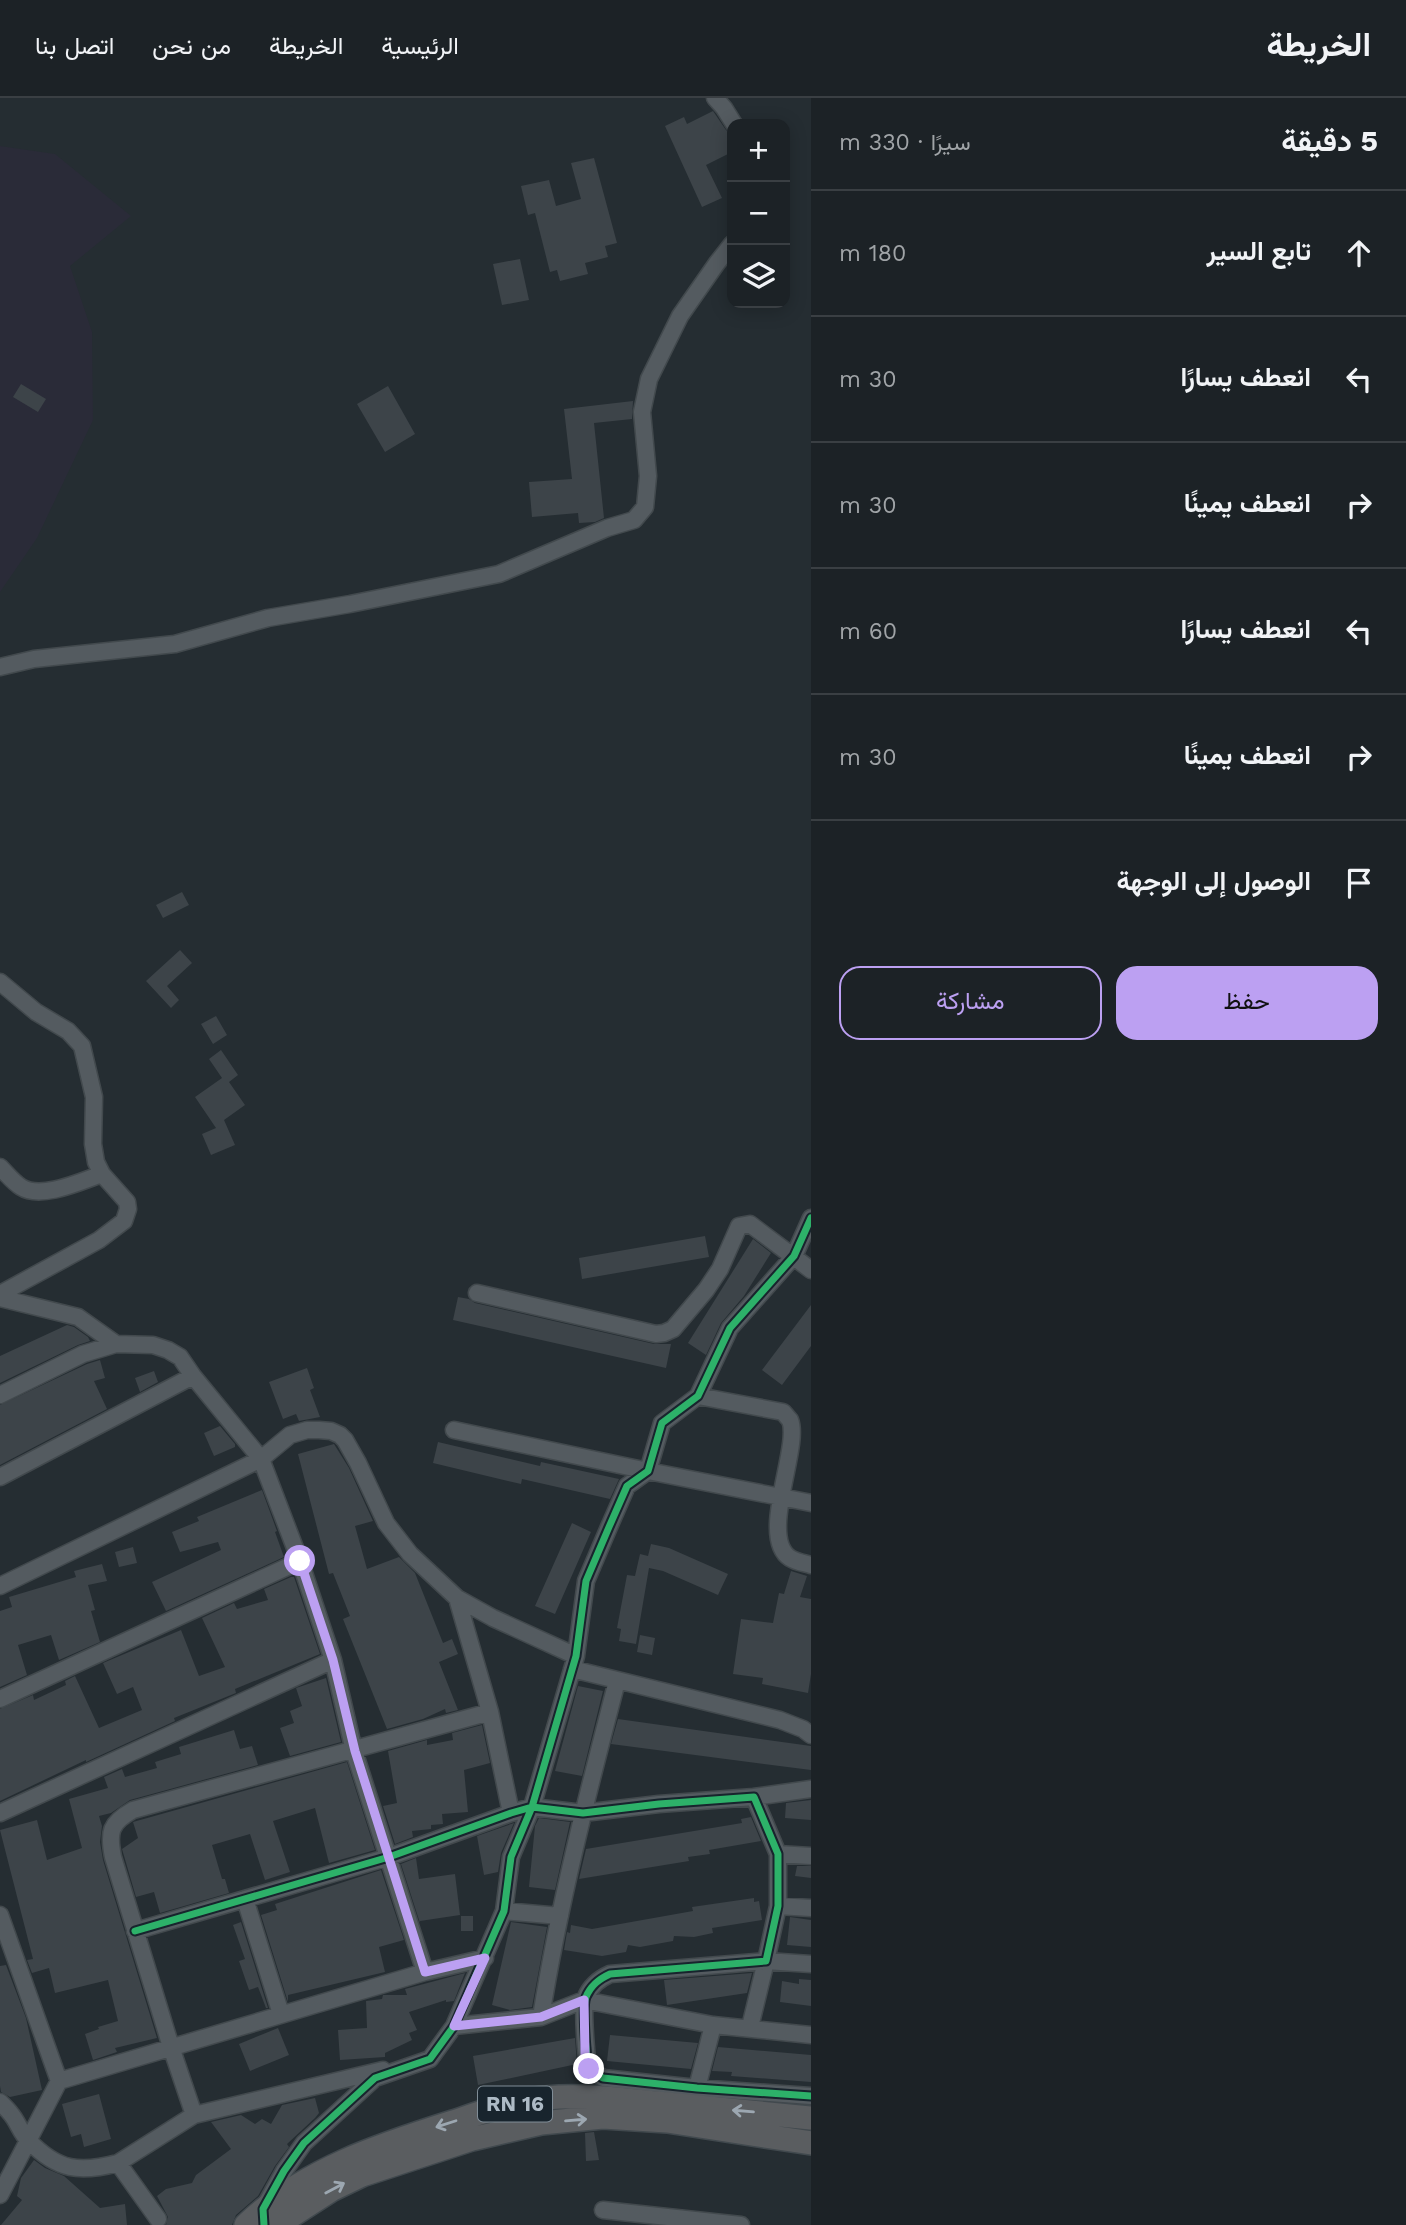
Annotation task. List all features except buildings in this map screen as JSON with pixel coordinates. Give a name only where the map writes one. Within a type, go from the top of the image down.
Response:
[{"type":"highway","name":"RN 16","points":[[268,2219],[320,2172],[343,2160],[412,2135],[523,2101],[547,2097],[598,2098],[811,2118]]},
{"type":"highway","name":"RN 16","points":[[246,2225],[268,2219],[362,2175],[472,2139],[541,2123],[603,2117],[667,2121],[811,2143]]},
{"type":"street","points":[[715,98],[731,119]]},
{"type":"street","points":[[0,667],[34,659],[175,644],[268,618],[499,574],[607,528],[634,520],[645,507],[648,476],[642,412],[649,379],[680,316],[731,245]]},
{"type":"street","points":[[0,982],[36,1012],[68,1031],[82,1046],[94,1097],[94,1154],[102,1174],[127,1202],[128,1209],[124,1221],[99,1240],[0,1296]]},
{"type":"street","points":[[0,1167],[21,1187],[31,1191],[55,1189],[102,1174]]},
{"type":"street","points":[[268,2219],[284,2171],[304,2143],[375,2078],[430,2059],[454,2026],[504,1911],[511,1857],[532,1807],[574,1663],[586,1581],[627,1486],[648,1471],[662,1423],[698,1396],[730,1328],[794,1256],[811,1218]]},
{"type":"street","points":[[477,1293],[656,1334],[673,1329],[713,1279],[739,1226],[750,1224],[811,1270]]},
{"type":"street","points":[[0,1296],[78,1317],[116,1344]]},
{"type":"street","points":[[0,1395],[83,1354],[116,1344],[153,1345],[180,1357],[192,1376],[261,1459],[300,1561],[333,1660],[355,1751],[425,1972]]},
{"type":"street","points":[[0,1477],[192,1376]]},
{"type":"street","points":[[698,1396],[783,1412],[789,1419],[792,1433],[780,1497],[779,1542],[783,1552],[791,1559],[811,1565]]},
{"type":"street","points":[[0,1586],[261,1459],[290,1436],[319,1430],[331,1431],[340,1435],[358,1463],[386,1523],[411,1554],[457,1598],[574,1663],[617,1681],[780,1720],[811,1735]]},
{"type":"street","points":[[454,1430],[811,1503]]},
{"type":"street","points":[[0,1699],[300,1561]]},
{"type":"street","points":[[457,1598],[490,1712],[511,1813]]},
{"type":"street","points":[[0,1813],[333,1660]]},
{"type":"street","points":[[541,2017],[583,1814],[617,1681]]},
{"type":"street","points":[[194,2115],[135,1931],[110,1842],[111,1830],[116,1822],[133,1810],[490,1712]]},
{"type":"street","points":[[135,1931],[389,1857],[532,1807],[583,1814],[811,1789]]},
{"type":"street","points":[[750,2027],[778,1906],[778,1854],[754,1797]]},
{"type":"street","points":[[778,1854],[811,1856]]},
{"type":"street","points":[[245,1899],[281,2014]]},
{"type":"street","points":[[778,1906],[811,1908]]},
{"type":"street","points":[[504,1911],[560,1916]]},
{"type":"street","points":[[0,1916],[59,2081]]},
{"type":"street","points":[[0,2195],[59,2081],[425,1972],[485,1958]]},
{"type":"street","points":[[811,1964],[766,1961],[610,1974],[597,1980],[584,2000],[585,2054],[589,2069],[603,2078],[811,2096]]},
{"type":"street","points":[[454,2026],[541,2017],[584,2000],[713,2025],[811,2035]]},
{"type":"street","points":[[697,2088],[713,2025]]},
{"type":"street","points":[[0,2102],[28,2141],[61,2165],[76,2169],[98,2168],[118,2162],[194,2115],[430,2059]]},
{"type":"street","points":[[118,2162],[158,2219]]},
{"type":"street","points":[[603,2210],[741,2225]]},
{"type":"shaded area","points":[[0,146],[55,154],[131,216],[70,266],[92,332],[93,420],[37,538],[0,592]]},
{"type":"cycle path","points":[[264,2225],[263,2209],[284,2171],[304,2143],[375,2078],[430,2059],[454,2026],[504,1911],[511,1857],[532,1807],[576,1656],[586,1581],[627,1486],[648,1471],[662,1423],[698,1396],[730,1328],[794,1256],[811,1218]]},
{"type":"cycle path","points":[[135,1931],[389,1857],[532,1807],[583,1813],[754,1797],[778,1854],[778,1906],[766,1961],[610,1974],[602,1978],[590,1989],[585,2002],[589,2069],[603,2078],[811,2096]]},
{"type":"route","points":[[300,1561],[333,1660],[355,1751],[425,1972],[485,1958],[454,2026],[541,2017],[584,2000],[585,2054],[589,2069]]}]
